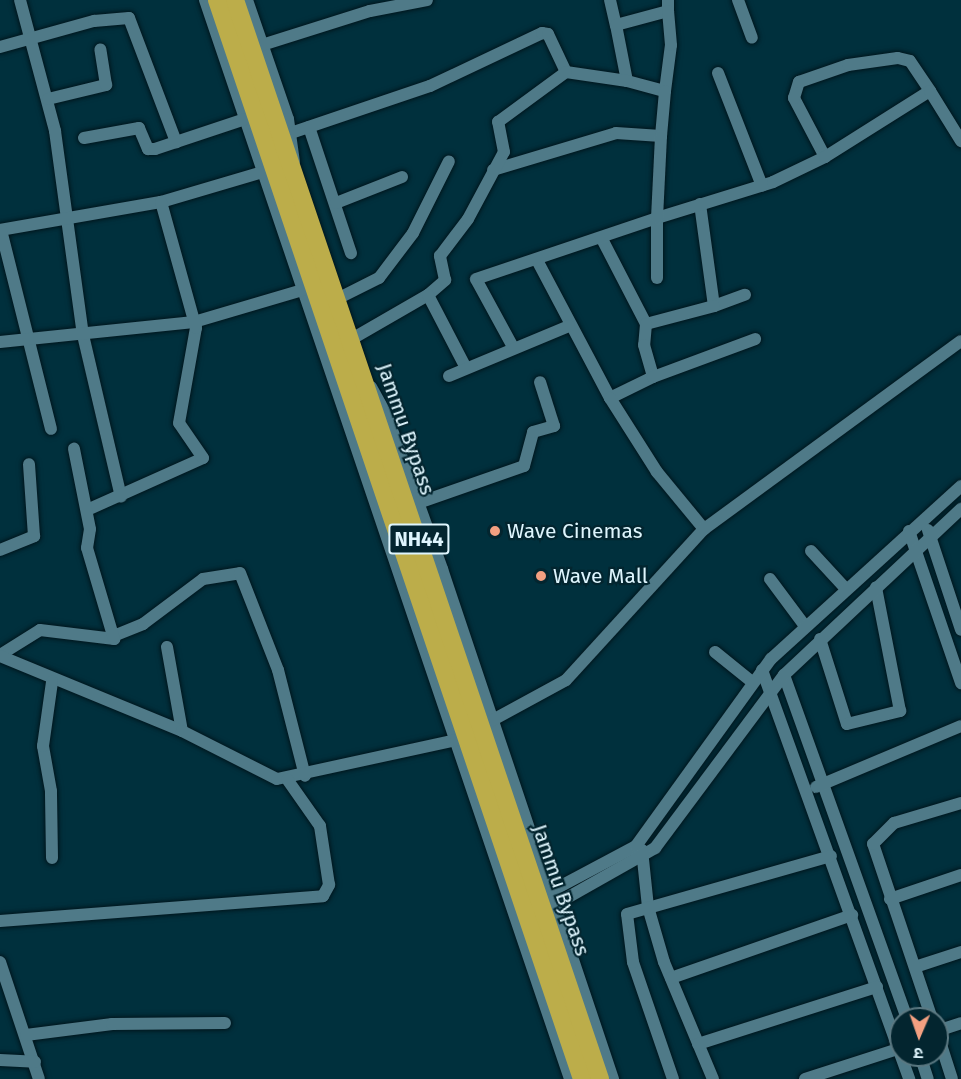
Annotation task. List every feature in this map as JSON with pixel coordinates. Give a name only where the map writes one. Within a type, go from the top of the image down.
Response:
[{"type":"highway","name":"Jammu Bypass","points":[[217,0],[473,733],[548,901],[600,1079]]},
{"type":"highway","name":"Jammu Bypass","points":[[235,0],[287,135],[295,174],[350,340],[367,381],[473,733],[582,1079]]},
{"type":"street","points":[[20,0],[48,99],[68,219],[83,334],[121,497]]},
{"type":"street","points":[[205,0],[303,290],[473,733]]},
{"type":"street","points":[[247,0],[287,135],[430,86],[542,33],[548,34],[567,72]]},
{"type":"street","points":[[262,45],[370,10],[427,0]]},
{"type":"street","points":[[610,0],[627,81]]},
{"type":"street","points":[[738,0],[752,38]]},
{"type":"street","points":[[616,25],[668,5],[671,45],[661,136],[657,278]]},
{"type":"street","points":[[0,47],[30,38],[129,18],[176,142]]},
{"type":"street","points":[[48,99],[106,85],[100,49]]},
{"type":"street","points":[[825,157],[794,98],[799,82],[848,65],[898,58],[910,61],[961,141]]},
{"type":"street","points":[[350,340],[428,295],[445,280],[440,256],[468,219],[505,148],[498,122],[567,72],[627,81],[665,91]]},
{"type":"street","points":[[718,73],[762,186]]},
{"type":"street","points":[[513,347],[476,281],[483,274],[538,262],[657,218],[762,186],[825,157],[930,92]]},
{"type":"street","points":[[84,138],[140,128],[148,149],[245,120]]},
{"type":"street","points":[[309,127],[351,253]]},
{"type":"street","points":[[493,170],[616,133],[661,136]]},
{"type":"street","points":[[337,299],[379,278],[413,233],[449,161]]},
{"type":"street","points":[[51,429],[0,230],[161,202],[263,172]]},
{"type":"street","points":[[336,203],[402,177]]},
{"type":"street","points":[[87,510],[121,497],[203,458],[179,423],[180,399],[196,340],[194,322],[161,202]]},
{"type":"street","points":[[700,204],[714,306]]},
{"type":"street","points":[[602,239],[646,324],[644,345],[653,377]]},
{"type":"street","points":[[538,262],[569,326],[610,398],[657,472],[704,529]]},
{"type":"street","points":[[0,342],[194,322],[303,290]]},
{"type":"street","points":[[428,295],[466,368]]},
{"type":"street","points":[[646,324],[714,306],[745,295]]},
{"type":"street","points":[[449,376],[513,347],[569,326]]},
{"type":"street","points":[[610,398],[653,377],[754,339]]},
{"type":"street","points":[[0,656],[52,682],[182,731],[258,772],[287,779],[473,733],[566,680],[704,529],[961,341]]},
{"type":"street","points":[[367,381],[383,405],[418,503],[473,733],[570,1079]]},
{"type":"street","points":[[418,503],[524,466],[533,432],[554,426],[540,382]]},
{"type":"street","points":[[74,449],[87,510],[87,548],[116,635]]},
{"type":"street","points":[[0,550],[34,536],[29,464]]},
{"type":"street","points":[[548,901],[622,858],[642,840],[762,670],[846,588],[961,486]]},
{"type":"street","points":[[548,901],[643,857],[669,832],[784,675],[961,509]]},
{"type":"street","points":[[925,518],[961,630]]},
{"type":"street","points":[[909,531],[961,683]]},
{"type":"street","points":[[812,551],[846,588]]},
{"type":"street","points":[[0,656],[40,630],[105,641],[143,624],[203,579],[240,573],[278,670],[305,776]]},
{"type":"street","points":[[770,579],[805,626]]},
{"type":"street","points":[[820,639],[847,724],[900,711],[876,587]]},
{"type":"street","points":[[167,647],[182,731]]},
{"type":"street","points":[[714,652],[752,682]]},
{"type":"street","points":[[762,670],[772,689],[889,1022]]},
{"type":"street","points":[[784,675],[903,1007]]},
{"type":"street","points":[[52,682],[42,746],[51,791],[52,858]]},
{"type":"street","points":[[807,790],[961,726]]},
{"type":"street","points":[[0,921],[323,896],[329,885],[320,826],[287,779]]},
{"type":"street","points":[[928,1007],[890,899],[874,838],[894,823],[961,802]]},
{"type":"street","points":[[642,840],[648,907],[670,978],[713,1079]]},
{"type":"street","points":[[673,1079],[625,922],[629,912],[831,856]]},
{"type":"street","points":[[890,899],[961,875]]},
{"type":"street","points":[[548,901],[613,1079]]},
{"type":"street","points":[[670,978],[852,915]]},
{"type":"street","points":[[915,966],[961,952]]},
{"type":"street","points":[[0,962],[39,1079]]},
{"type":"street","points":[[698,1044],[877,987]]},
{"type":"street","points":[[26,1035],[112,1024],[225,1023]]},
{"type":"street","points":[[805,1079],[889,1052]]},
{"type":"street","points":[[0,1060],[35,1062]]},
{"type":"place","name":"Wave Cinemas","points":[[495,531]]},
{"type":"place","name":"Wave Mall","points":[[541,576]]}]
